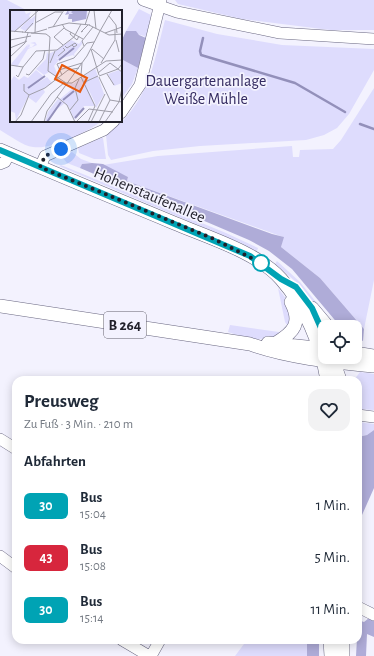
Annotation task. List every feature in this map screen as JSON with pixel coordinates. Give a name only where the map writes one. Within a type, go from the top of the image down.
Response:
[{"type":"main road","name":"Hohenstaufenallee","points":[[5,152],[250,256],[282,280],[296,287],[312,308],[318,327]]},
{"type":"main road","name":"Hohenstaufenallee","points":[[282,280],[301,307],[318,338]]},
{"type":"main road","points":[[276,344],[292,332],[296,320],[296,314],[286,294],[282,280]]},
{"type":"main road","name":"B 264","points":[[0,306],[250,344],[276,344],[318,351]]},
{"type":"main road","points":[[312,308],[322,320]]},
{"type":"main road","name":"B 264","points":[[250,344],[268,350],[318,352]]},
{"type":"main road","name":"B 264","points":[[362,362],[374,366]]},
{"type":"main road","points":[[326,364],[327,376]]},
{"type":"main road","points":[[332,364],[338,376]]},
{"type":"main road","points":[[330,644],[331,656]]},
{"type":"main road","points":[[343,644],[343,656]]},
{"type":"street","points":[[143,0],[161,3],[218,21],[280,32],[374,39]]},
{"type":"street","points":[[122,112],[140,85],[161,3]]},
{"type":"street","points":[[40,167],[45,156],[104,130],[113,122]]},
{"type":"street","points":[[0,164],[4,162],[5,152]]},
{"type":"street","points":[[362,416],[374,417]]},
{"type":"street","points":[[0,439],[12,446]]},
{"type":"street","points":[[0,556],[12,565]]},
{"type":"street","points":[[362,609],[374,615]]},
{"type":"street","points":[[129,644],[150,656],[158,644]]},
{"type":"green space","points":[[0,0],[7,0],[26,10],[10,10],[10,122],[100,122],[69,139],[50,146],[41,147],[25,145],[0,130]]},
{"type":"green space","points":[[175,0],[374,0],[374,30],[330,30],[242,19],[178,4]]},
{"type":"green space","points":[[139,9],[151,15],[146,38],[144,36],[126,31]]},
{"type":"green space","name":"Dauergartenanlage Weiße Mühle","points":[[165,20],[217,34],[282,45],[374,49],[374,70],[349,114],[337,128],[324,135],[306,140],[200,146],[153,151],[111,160],[108,155],[106,135],[122,122],[132,110],[147,84]]},
{"type":"green space","points":[[122,60],[138,68],[132,84],[122,98]]},
{"type":"green space","points":[[374,88],[374,280],[364,329],[362,327],[362,320],[356,320],[320,278],[281,247],[283,237],[127,181],[128,177],[103,165],[158,156],[292,146],[293,157],[299,157],[300,150],[333,149],[341,140]]},
{"type":"green space","points":[[103,138],[106,159],[94,159],[79,153],[78,148]]},
{"type":"green space","points":[[72,152],[81,159],[92,163],[82,164],[80,168],[67,163],[63,158],[64,153]]},
{"type":"green space","points":[[61,165],[226,233],[258,248],[257,251],[244,247],[245,245],[59,166]]},
{"type":"green space","points":[[277,261],[300,282],[330,320],[326,320],[295,281],[275,264]]},
{"type":"green space","points":[[278,288],[290,304],[290,329],[285,322]]},
{"type":"green space","points":[[230,325],[286,333],[269,338],[257,339],[228,332]]},
{"type":"green space","points":[[360,372],[374,374],[374,410],[362,409],[362,376],[357,376]]},
{"type":"green space","points":[[362,422],[374,424],[374,430],[367,435],[362,436]]},
{"type":"green space","points":[[244,644],[307,644],[307,656],[235,656]]},
{"type":"shaded area","points":[[126,31],[136,31],[139,35],[146,38],[138,68],[122,60],[122,40]]},
{"type":"shaded area","points":[[82,164],[103,164],[128,177],[127,181],[272,234],[284,237],[281,247],[320,278],[356,320],[335,320],[292,269],[269,251],[249,240],[80,168]]},
{"type":"shaded area","points":[[362,327],[364,329],[362,340]]},
{"type":"shaded area","points":[[374,430],[374,488],[362,515],[362,436],[367,435]]},
{"type":"shaded area","points":[[369,618],[374,619],[374,637],[367,634],[366,656],[356,656],[357,644],[362,644],[362,621],[364,622]]},
{"type":"shaded area","points":[[307,644],[319,644],[319,656],[307,656]]},
{"type":"waterway","points":[[203,38],[200,51],[201,55],[295,83],[345,112]]},
{"type":"waterway","points":[[360,124],[374,129]]},
{"type":"bus line","name":"30","points":[[0,150],[214,239],[250,256],[281,279],[296,287],[312,308],[318,321]]},
{"type":"route","points":[[61,149],[45,156],[40,167],[214,239],[250,256],[261,263]]}]
